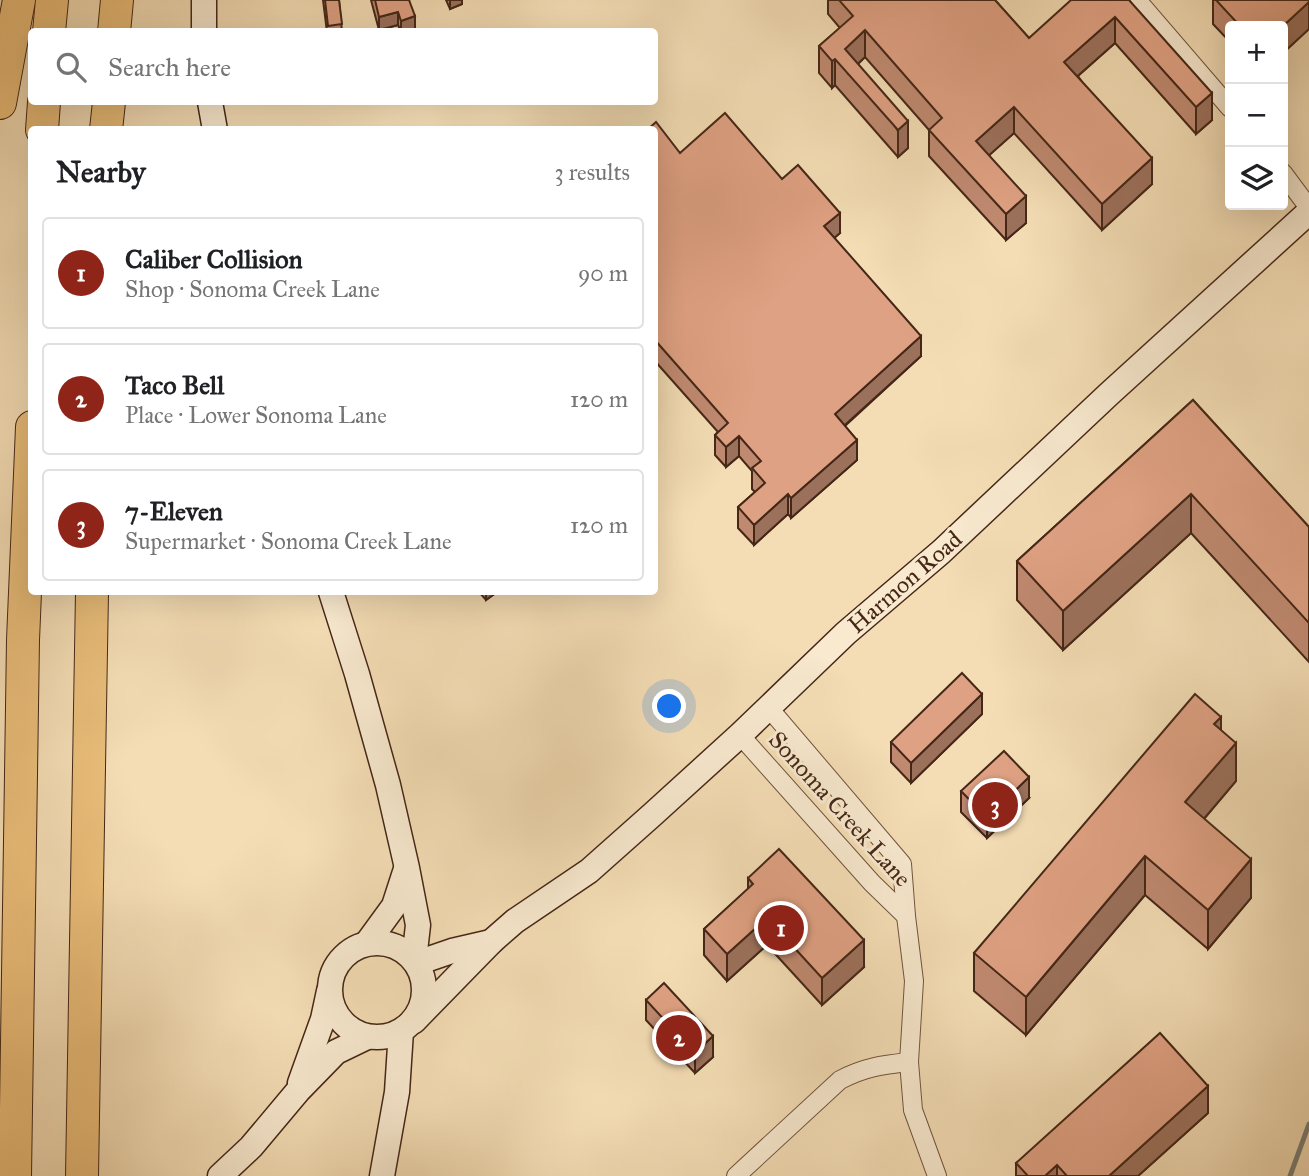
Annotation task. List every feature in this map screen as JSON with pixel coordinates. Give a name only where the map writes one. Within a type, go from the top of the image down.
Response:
[{"type":"highway","points":[[0,103],[19,0]]},
{"type":"highway","points":[[49,28],[52,0]]},
{"type":"highway","points":[[114,28],[117,0]]},
{"type":"highway","points":[[42,126],[44,105]]},
{"type":"highway","points":[[107,126],[108,105]]},
{"type":"highway","points":[[15,1176],[23,640],[28,522]]},
{"type":"highway","points":[[82,1176],[92,595]]},
{"type":"main road","points":[[204,0],[204,28]]},
{"type":"main road","points":[[211,105],[214,126]]},
{"type":"main road","name":"Harmon Road","points":[[408,1026],[491,942],[515,921],[589,871],[740,735],[846,633],[942,552],[1309,210]]},
{"type":"main road","points":[[332,595],[361,686],[407,868],[418,925],[415,961]]},
{"type":"main road","points":[[367,943],[394,906],[407,868]]},
{"type":"main road","name":"Harmon Road","points":[[415,961],[491,942]]},
{"type":"main road","points":[[298,1091],[323,1019],[332,976],[339,962],[351,950],[367,943],[384,943],[401,948],[415,961],[423,977],[425,992],[422,1008],[408,1026],[391,1036],[367,1037],[355,1032],[337,1014],[330,989],[332,976]]},
{"type":"main road","points":[[382,1176],[408,1026]]},
{"type":"main road","points":[[220,1176],[251,1147],[298,1091],[337,1052],[367,1037]]},
{"type":"street","points":[[1137,0],[1225,102]]},
{"type":"street","points":[[1288,180],[1309,210]]},
{"type":"street","name":"Sonoma Creek Lane","points":[[768,707],[902,864],[914,981],[909,1062],[913,1110],[937,1176]]},
{"type":"street","name":"Sonoma Creek Lane","points":[[740,735],[872,883],[906,916]]},
{"type":"street","points":[[736,1176],[840,1080],[876,1065],[909,1062]]},
{"type":"building","points":[[325,0],[339,0],[342,24],[328,26]]},
{"type":"building","points":[[375,0],[409,0],[415,16],[401,21],[398,12],[379,17]]},
{"type":"building","points":[[839,0],[995,0],[1029,38],[1071,0],[1129,0],[1212,93],[1196,107],[1115,17],[1064,62],[1152,158],[1102,204],[1014,107],[976,141],[1026,196],[1006,214],[929,130],[942,118],[865,30],[845,49],[908,121],[898,130],[835,59],[832,61],[819,46],[853,16]]},
{"type":"building","points":[[1216,0],[1309,0],[1288,21],[1235,21]]},
{"type":"building","points":[[725,113],[782,179],[798,165],[840,213],[824,226],[921,336],[835,414],[857,440],[791,498],[788,494],[754,525],[738,507],[765,483],[752,468],[761,461],[739,436],[726,447],[715,435],[728,423],[658,344],[658,126],[652,126],[656,122],[680,153]]},
{"type":"building","points":[[1193,400],[1309,527],[1309,623],[1191,494],[1063,611],[1017,561]]},
{"type":"building","points":[[962,673],[982,694],[911,763],[891,742]]},
{"type":"building","points":[[1195,694],[1221,717],[1214,724],[1236,743],[1185,802],[1251,859],[1208,910],[1145,856],[1026,997],[974,953]]},
{"type":"building","points":[[1004,751],[1029,777],[987,818],[961,791]]},
{"type":"building","points":[[779,849],[864,940],[822,978],[767,918],[727,954],[704,929],[753,884],[748,878]]},
{"type":"building","points":[[664,983],[713,1036],[695,1053],[646,1000]]},
{"type":"building","points":[[1160,1033],[1208,1086],[1109,1176],[1067,1176],[1057,1165],[1045,1176],[1028,1176],[1016,1163]]},
{"type":"waterway","points":[[1290,1176],[1309,1124]]},
{"type":"place","name":"7-Eleven","points":[[995,805]]},
{"type":"place","name":"Caliber Collision","points":[[781,928]]},
{"type":"place","name":"Taco Bell","points":[[679,1038]]}]
